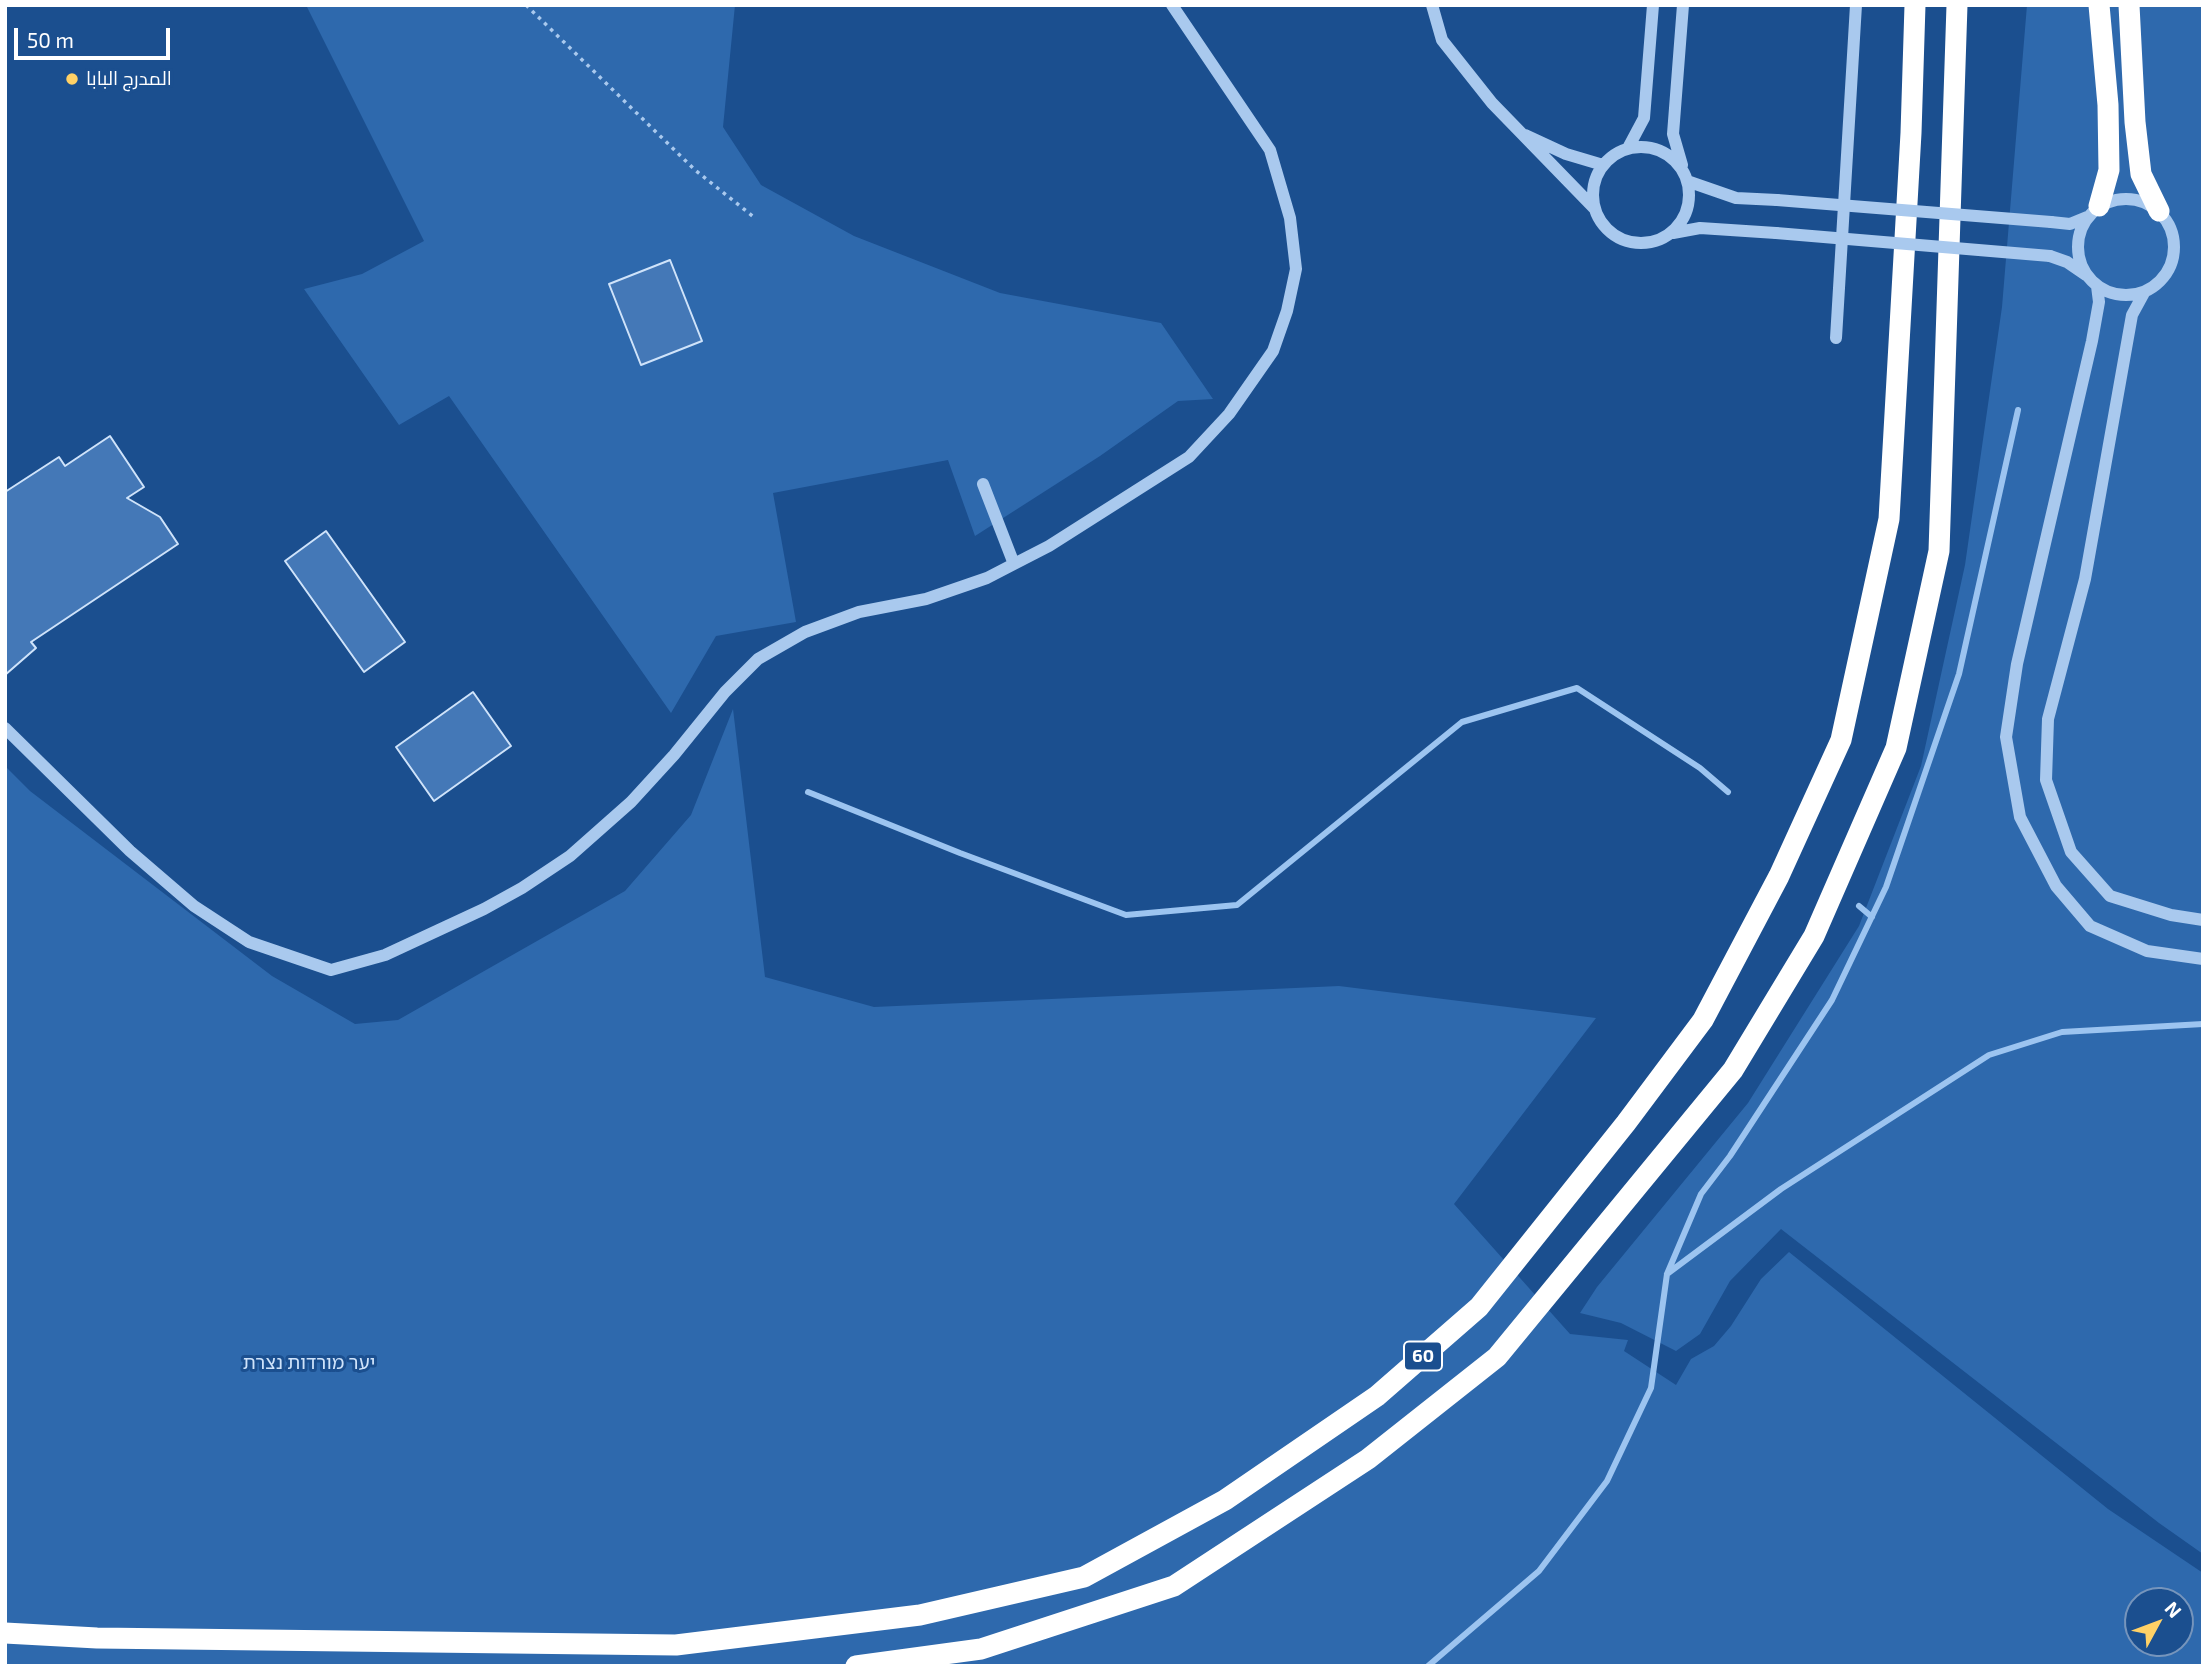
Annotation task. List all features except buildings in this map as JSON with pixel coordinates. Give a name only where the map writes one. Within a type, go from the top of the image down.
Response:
[{"type":"highway","name":"60","points":[[5,1633],[111,1638],[676,1645],[920,1615],[1084,1577],[1225,1500],[1388,1387],[1479,1307],[1626,1123],[1703,1020],[1779,876],[1841,740],[1889,519],[1911,133],[1915,5]]},
{"type":"highway","name":"60","points":[[856,1666],[981,1649],[1174,1586],[1367,1459],[1497,1357],[1732,1070],[1814,936],[1896,748],[1939,551],[1957,5]]},
{"type":"highway","points":[[2093,211],[2109,170],[2108,105],[2099,5]]},
{"type":"highway","points":[[2129,5],[2135,122],[2141,174],[2159,211]]},
{"type":"street","points":[[5,728],[130,851],[194,906],[249,942],[331,970],[385,955],[484,909],[522,888],[570,856],[631,802],[674,755],[725,692],[758,659],[805,632],[859,612],[926,599],[988,578],[1049,546],[1189,457],[1229,414],[1273,351],[1287,311],[1296,269],[1290,218],[1270,150],[1171,5]]},
{"type":"street","points":[[1432,5],[1443,40],[1492,103],[1594,208],[1606,229],[1627,242],[1643,244],[1659,241],[1673,233],[1700,229],[2050,256],[2067,262],[2097,286],[2112,294],[2128,296],[2144,293],[2158,284],[2168,272],[2174,257],[2175,241],[2169,224],[2159,211],[2144,202],[2127,198],[2113,200],[2070,224],[1735,198],[1686,177],[1674,159],[1659,150],[1643,146],[1628,148],[1603,165],[1595,178],[1592,193],[1594,208]]},
{"type":"street","points":[[1628,148],[1644,118],[1653,5]]},
{"type":"street","points":[[1673,233],[1683,220],[1689,205],[1686,177],[1673,134],[1683,5]]},
{"type":"street","points":[[1836,338],[1856,5]]},
{"type":"street","points":[[1518,131],[1566,154],[1603,165]]},
{"type":"street","points":[[2086,275],[2079,260],[2077,245],[2080,230],[2093,211]]},
{"type":"street","points":[[2097,286],[2099,302],[2092,341],[2017,664],[2006,737],[2020,817],[2056,886],[2090,926],[2147,951],[2203,959]]},
{"type":"street","points":[[2144,293],[2132,315],[2085,579],[2048,719],[2046,780],[2071,852],[2109,897],[2171,915],[2203,920]]},
{"type":"street","points":[[983,484],[1014,564]]},
{"type":"path","points":[[526,5],[695,170],[755,218]]},
{"type":"green space","points":[[306,5],[735,5],[723,127],[761,185],[854,236],[1000,293],[1161,323],[1213,399],[1178,401],[1100,456],[975,536],[948,460],[773,493],[796,622],[716,636],[671,713],[449,396],[399,425],[304,289],[362,274],[424,241]]},
{"type":"green space","points":[[2027,5],[2203,5],[2203,1554],[2159,1523],[1781,1229],[1730,1281],[1700,1334],[1676,1351],[1621,1323],[1580,1313],[1597,1287],[1748,1103],[1859,926],[1921,766],[1965,565],[2002,307]]},
{"type":"green space","name":"יער מורדות נצרת","points":[[733,709],[765,977],[874,1007],[1339,986],[1596,1018],[1454,1204],[1570,1334],[1628,1340],[1624,1351],[1676,1385],[1691,1359],[1714,1346],[1731,1326],[1761,1279],[1789,1252],[2108,1509],[2203,1573],[2203,1666],[5,1666],[5,766],[30,791],[272,976],[355,1024],[398,1020],[625,891],[691,815]]},
{"type":"waterway","points":[[1428,1666],[1539,1571],[1607,1481],[1651,1388],[1667,1274],[1701,1194],[1730,1156],[1832,1000],[1886,887],[1959,674],[2018,410]]},
{"type":"waterway","points":[[808,792],[1126,915],[1237,905],[1462,722],[1577,688],[1700,768],[1728,792]]},
{"type":"waterway","points":[[1859,906],[1872,917]]},
{"type":"waterway","points":[[1667,1274],[1781,1189],[1989,1055],[2062,1032],[2203,1024]]},
{"type":"place","name":"المدرج البابا","points":[[72,79]]}]
